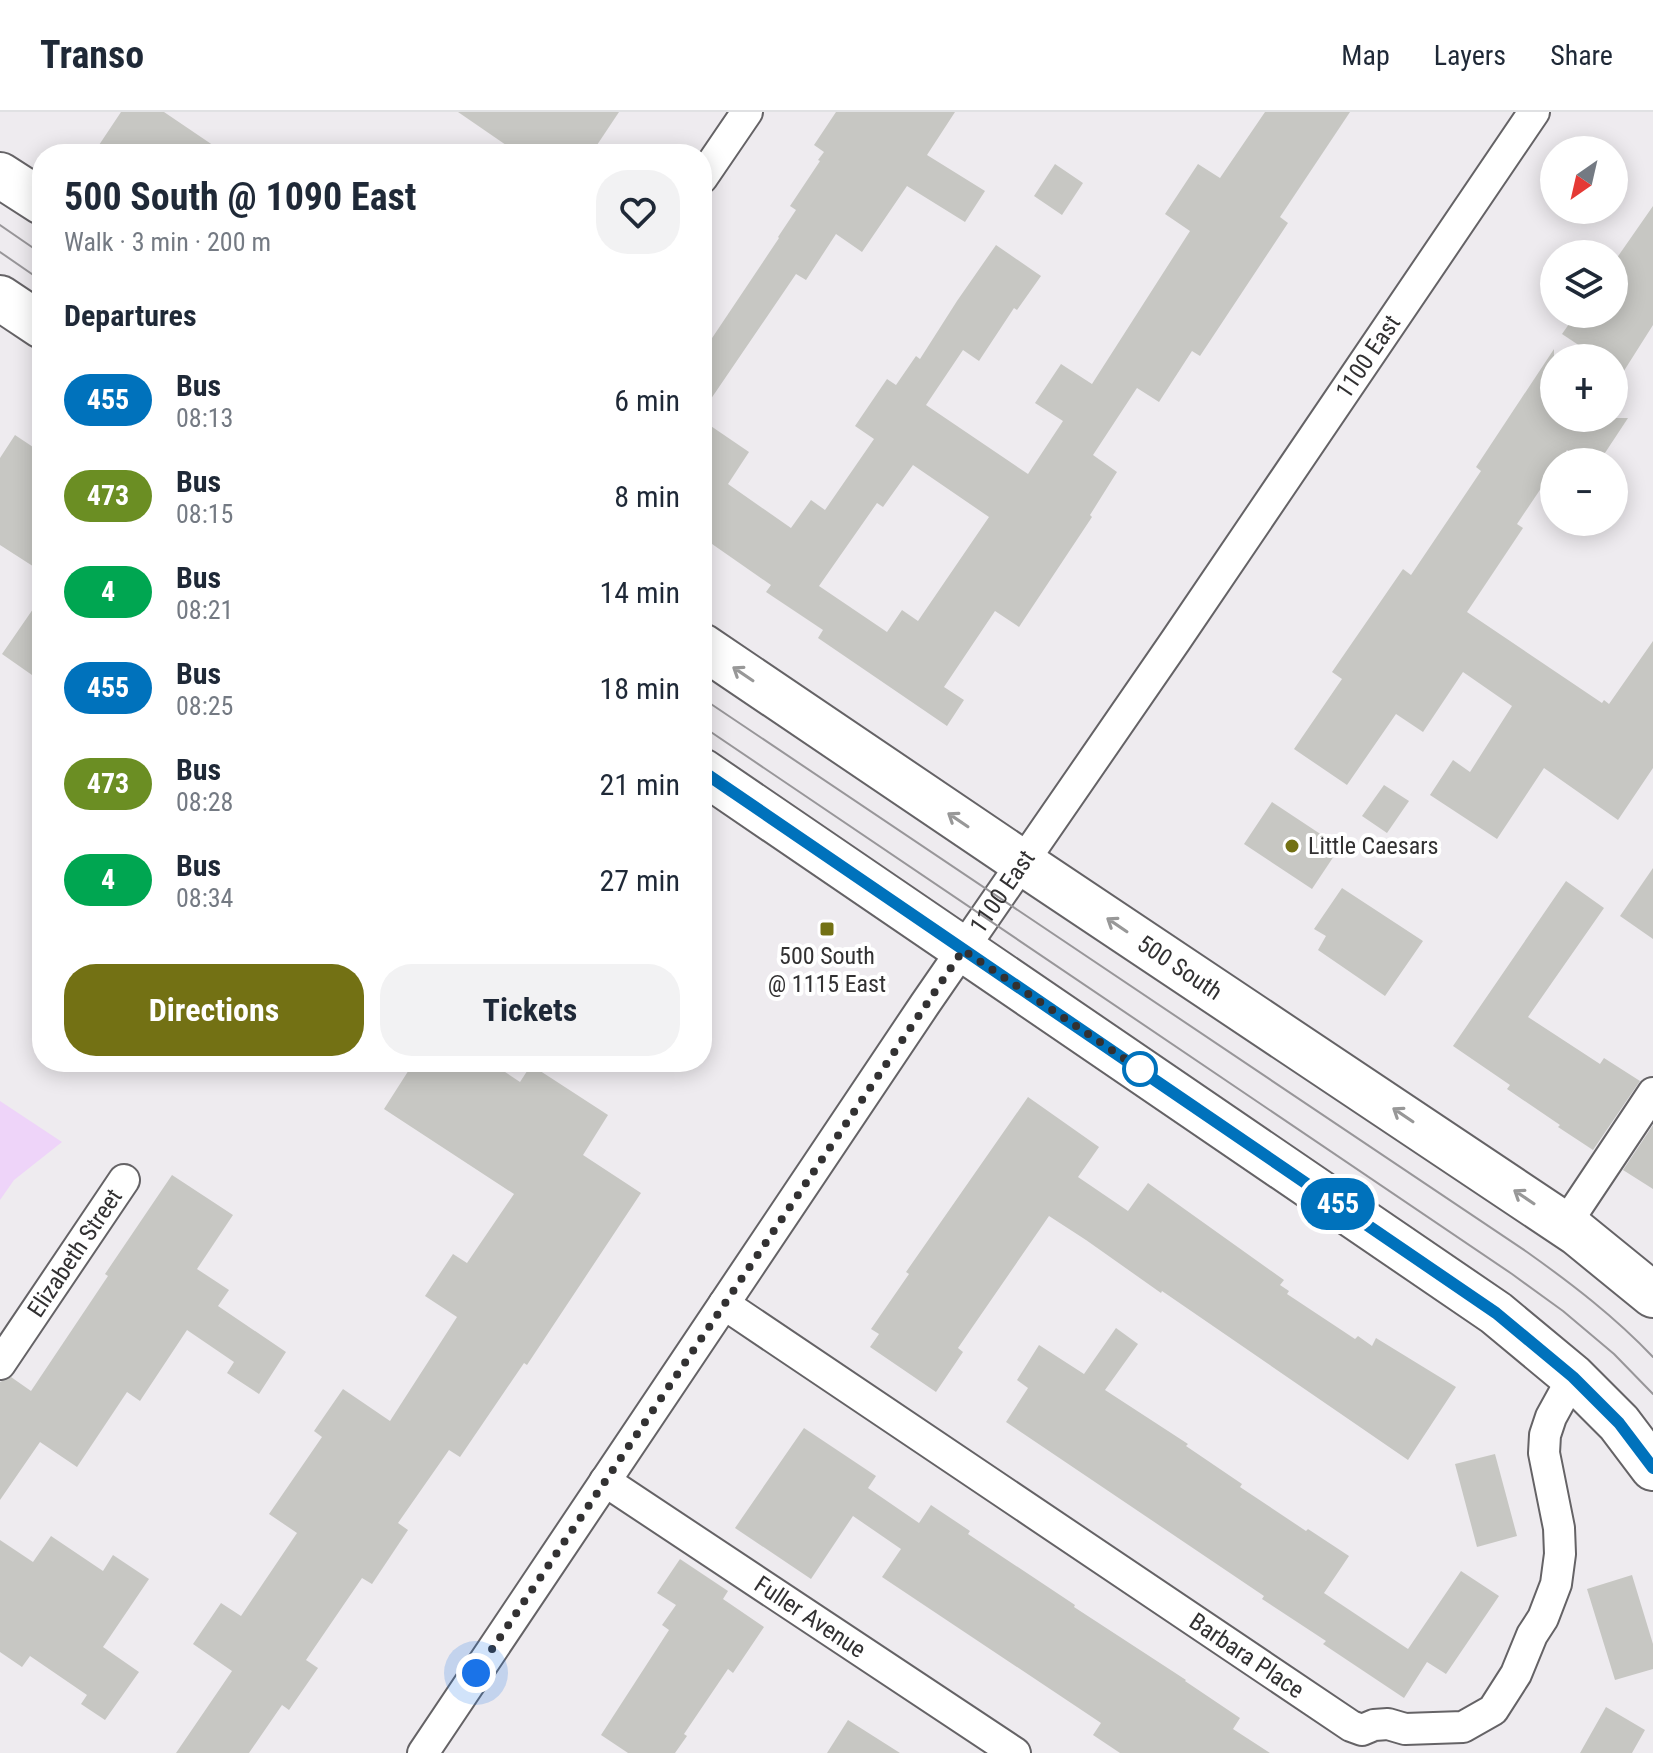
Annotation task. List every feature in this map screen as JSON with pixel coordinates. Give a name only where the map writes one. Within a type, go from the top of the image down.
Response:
[{"type":"main road","points":[[0,175],[32,196]]},
{"type":"main road","points":[[0,298],[32,319]]},
{"type":"main road","name":"500 South","points":[[712,653],[1565,1225],[1653,1295]]},
{"type":"main road","points":[[712,778],[1496,1313],[1573,1377],[1619,1423],[1653,1468]]},
{"type":"street","points":[[712,163],[747,112]]},
{"type":"street","name":"1100 East","points":[[423,1753],[963,950],[1534,112]]},
{"type":"street","points":[[1565,1225],[1653,1093]]},
{"type":"street","name":"Elizabeth Street","points":[[0,1364],[124,1180]]},
{"type":"street","name":"Barbara Place","points":[[724,1304],[1338,1718],[1362,1730],[1388,1724],[1405,1729],[1463,1727],[1493,1710],[1516,1674],[1556,1584],[1559,1528],[1544,1453],[1545,1435],[1551,1417],[1573,1377]]},
{"type":"street","name":"Fuller Avenue","points":[[605,1481],[1015,1753]]},
{"type":"shaded area","points":[[0,1101],[62,1142],[14,1180],[0,1200]]},
{"type":"building","points":[[121,112],[164,112],[211,144],[100,144]]},
{"type":"building","points":[[458,112],[619,112],[598,144],[504,144]]},
{"type":"building","points":[[836,112],[955,112],[927,155],[985,191],[965,222],[907,186],[862,252],[836,234],[806,280],[796,274],[712,397],[712,338],[796,210],[790,206],[824,152],[814,145]]},
{"type":"building","points":[[1265,112],[1350,112],[1280,217],[1288,223],[1200,356],[1192,351],[1159,402],[1137,388],[1093,455],[1117,472],[1090,515],[1092,517],[1019,627],[995,611],[944,687],[964,700],[947,726],[818,638],[823,630],[766,592],[771,585],[712,544],[712,427],[749,452],[728,484],[791,528],[811,500],[825,510],[874,439],[855,426],[887,379],[896,385],[916,356],[920,359],[996,245],[1041,276],[1017,310],[1014,308],[979,361],[963,350],[926,405],[1028,474],[1063,421],[1035,403],[1061,364],[1092,384],[1190,231],[1165,214],[1198,164],[1220,178]],"holes":[[[913,465],[989,517],[918,621],[902,610],[887,632],[819,586],[877,503],[883,507]]]},
{"type":"building","points":[[1055,164],[1083,183],[1062,215],[1034,196]]},
{"type":"building","points":[[1653,206],[1653,325],[1628,365],[1628,344],[1577,344],[1562,334],[1566,328],[1628,328],[1628,242]]},
{"type":"building","points":[[1540,370],[1540,432],[1619,432],[1608,448],[1540,448],[1540,490],[1517,524],[1523,528],[1467,612],[1602,703],[1604,700],[1609,704],[1653,641],[1653,768],[1618,820],[1544,768],[1497,839],[1430,795],[1453,760],[1470,772],[1512,706],[1463,672],[1423,732],[1396,714],[1347,785],[1294,749],[1342,679],[1332,672],[1403,569],[1411,575],[1481,471],[1476,467]]},
{"type":"building","points":[[15,435],[32,446],[32,566],[0,545],[0,458]]},
{"type":"building","points":[[32,610],[32,675],[2,654]]},
{"type":"building","points":[[1384,785],[1409,801],[1387,833],[1362,816]]},
{"type":"building","name":"Little Caesars","points":[[1272,802],[1340,847],[1312,889],[1244,844]]},
{"type":"building","points":[[1653,868],[1653,939],[1620,916]]},
{"type":"building","points":[[1566,881],[1604,908],[1528,1017],[1600,1064],[1604,1058],[1640,1081],[1593,1150],[1507,1089],[1510,1085],[1453,1046]]},
{"type":"building","points":[[1342,888],[1423,941],[1385,996],[1318,950],[1326,936],[1314,929]]},
{"type":"building","points":[[408,1072],[505,1072],[520,1082],[526,1072],[542,1072],[608,1115],[583,1155],[641,1193],[527,1365],[524,1363],[460,1457],[449,1450],[398,1523],[408,1530],[372,1584],[362,1578],[306,1660],[318,1668],[289,1710],[282,1705],[249,1753],[176,1753],[232,1671],[193,1644],[221,1603],[241,1616],[297,1533],[269,1514],[322,1437],[314,1431],[343,1389],[390,1421],[457,1317],[425,1296],[453,1254],[467,1263],[514,1194],[384,1109]]},
{"type":"building","points":[[1028,1097],[1099,1147],[1078,1177],[1128,1211],[1148,1183],[1284,1280],[1280,1285],[1289,1291],[1287,1294],[1355,1339],[1358,1336],[1372,1346],[1376,1338],[1456,1387],[1408,1460],[1049,1216],[958,1348],[963,1352],[936,1392],[870,1347],[879,1334],[871,1329],[909,1274],[906,1272]]},
{"type":"building","points":[[1653,1125],[1653,1189],[1623,1170]]},
{"type":"building","points":[[172,1175],[233,1215],[197,1269],[229,1290],[218,1306],[286,1352],[259,1394],[227,1373],[234,1362],[187,1330],[140,1401],[127,1392],[77,1467],[40,1442],[0,1500],[0,1382],[11,1377],[31,1391]]},
{"type":"building","points":[[1116,1328],[1138,1344],[1105,1390],[1188,1444],[1186,1446],[1242,1484],[1240,1487],[1349,1556],[1324,1593],[1408,1649],[1461,1571],[1499,1596],[1446,1674],[1427,1662],[1404,1698],[1323,1644],[1326,1641],[1262,1599],[1264,1596],[1006,1422],[1028,1388],[1017,1380],[1039,1345],[1084,1374]]},
{"type":"building","points":[[804,1428],[876,1476],[868,1488],[919,1523],[931,1505],[970,1531],[968,1534],[1240,1718],[1233,1729],[1270,1753],[1120,1753],[1093,1735],[1101,1723],[882,1577],[901,1549],[853,1516],[811,1579],[735,1528]]},
{"type":"building","points":[[1495,1454],[1517,1536],[1477,1547],[1455,1464]]},
{"type":"building","points":[[51,1536],[103,1571],[113,1555],[149,1579],[103,1647],[139,1672],[105,1720],[81,1704],[87,1695],[30,1656],[22,1667],[0,1652],[0,1540],[33,1562]]},
{"type":"building","points":[[680,1559],[728,1591],[723,1599],[764,1627],[733,1673],[728,1669],[684,1734],[687,1736],[675,1753],[628,1753],[601,1735],[669,1630],[662,1625],[676,1605],[657,1593]]},
{"type":"building","points":[[1632,1575],[1653,1644],[1653,1669],[1615,1680],[1587,1589]]},
{"type":"building","points":[[1606,1707],[1645,1730],[1632,1753],[1580,1753]]},
{"type":"building","points":[[848,1720],[900,1753],[827,1753]]},
{"type":"tram line","points":[[0,225],[32,247]]},
{"type":"tram line","points":[[0,252],[32,274]]},
{"type":"tram line","points":[[712,705],[1527,1252],[1593,1302],[1653,1357]]},
{"type":"tram line","points":[[712,733],[1512,1274],[1614,1354],[1653,1394]]},
{"type":"bus line","name":"455","points":[[712,778],[1496,1313],[1573,1377],[1619,1423],[1653,1468]]},
{"type":"place","name":"Little Caesars","points":[[1292,846]]},
{"type":"place","name":"500 South @ 1115 East","points":[[827,929]]},
{"type":"route","points":[[476,1673],[963,950],[1140,1069]]}]
